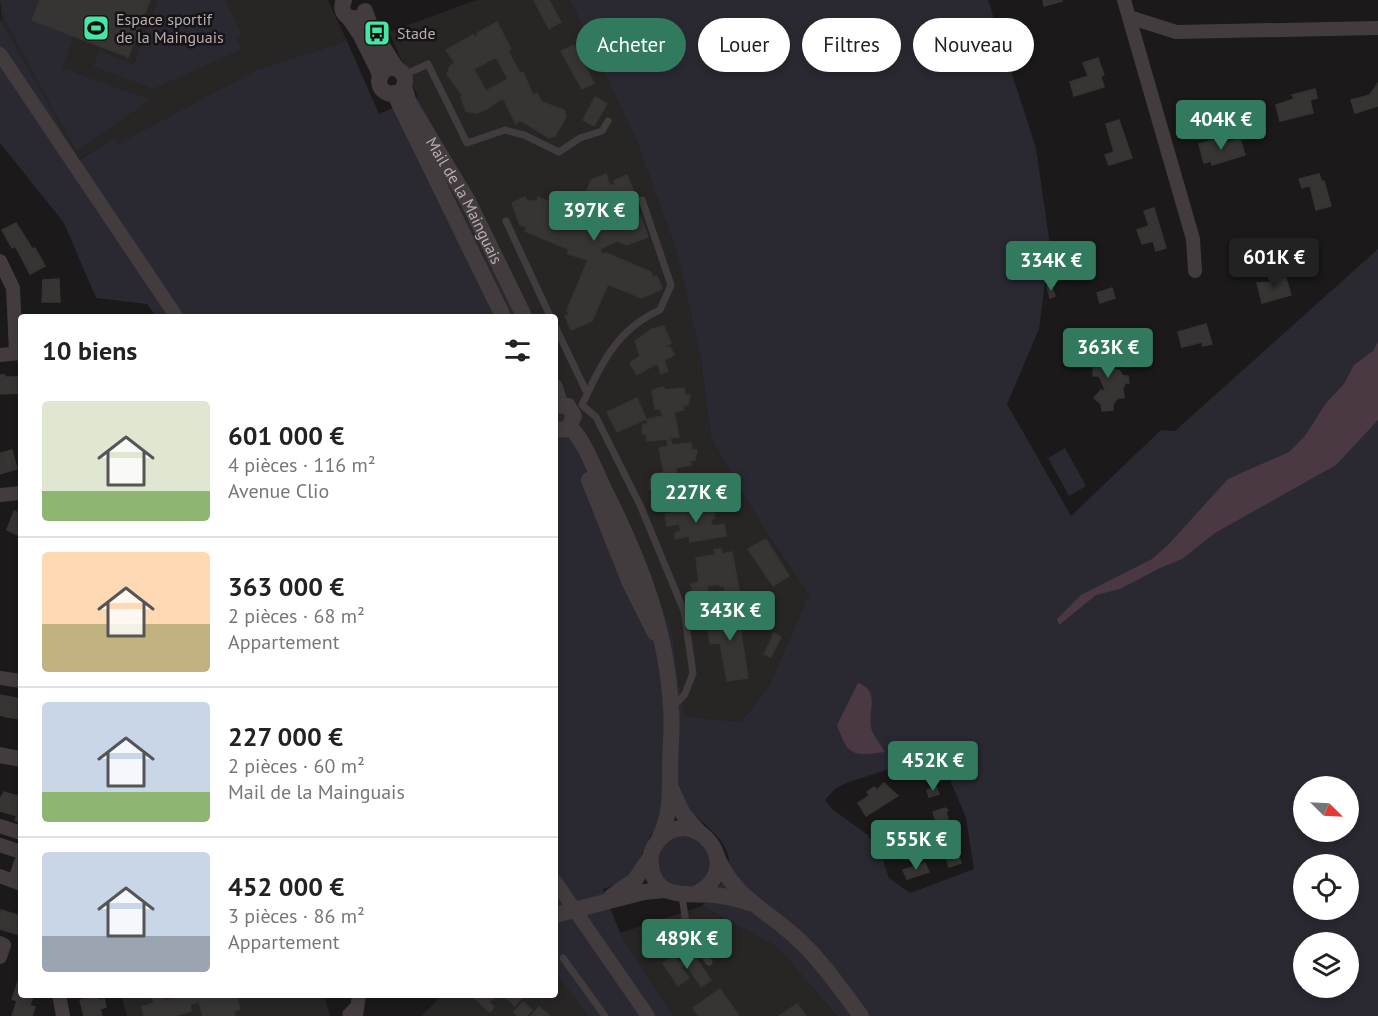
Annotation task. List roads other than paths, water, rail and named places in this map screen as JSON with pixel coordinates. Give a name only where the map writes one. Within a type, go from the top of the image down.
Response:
[{"type":"street","points":[[344,0],[342,8],[360,34],[381,76],[387,69],[399,81]]},
{"type":"street","points":[[1124,0],[1193,239],[1195,271]]},
{"type":"street","points":[[349,18],[356,19],[364,5]]},
{"type":"street","name":"Mail de la Mainguais","points":[[364,5],[371,28],[409,103],[468,201],[523,314]]},
{"type":"street","points":[[1129,17],[1176,32],[1378,28]]},
{"type":"street","points":[[0,54],[175,314]]},
{"type":"street","name":"Mail de la Mainguais","points":[[399,81],[502,314]]},
{"type":"street","points":[[1,266],[13,288],[18,342]]},
{"type":"street","points":[[0,355],[18,353]]},
{"type":"street","points":[[558,393],[642,571],[655,608],[671,708],[672,789],[668,819],[651,856],[634,880],[604,901]]},
{"type":"street","points":[[0,495],[18,494]]},
{"type":"street","points":[[0,678],[18,681]]},
{"type":"street","points":[[0,755],[18,758]]},
{"type":"street","points":[[672,789],[683,814],[711,842],[728,881],[749,903],[777,921],[812,952],[861,1016]]},
{"type":"street","points":[[0,826],[18,832]]},
{"type":"street","points":[[659,839],[677,829],[699,832]]},
{"type":"street","points":[[0,845],[18,851]]},
{"type":"street","points":[[651,856],[652,872],[665,890]]},
{"type":"street","points":[[689,895],[712,881],[717,858]]},
{"type":"street","points":[[0,876],[18,882]]},
{"type":"street","points":[[558,885],[648,1016]]},
{"type":"street","points":[[558,914],[604,901],[665,890],[689,895],[720,895],[749,903]]},
{"type":"street","points":[[0,943],[4,945],[0,957]]},
{"type":"street","points":[[60,998],[63,1016]]},
{"type":"street","points":[[356,1016],[361,998]]},
{"type":"street","points":[[361,998],[364,1016]]},
{"type":"lane","points":[[399,81],[428,64],[467,143],[505,130],[524,135],[559,152],[580,138],[602,131],[608,121]]},
{"type":"lane","points":[[568,413],[616,341],[640,318],[660,309],[671,285],[642,200]]},
{"type":"lane","points":[[506,221],[549,314]]},
{"type":"lane","points":[[558,346],[568,413]]},
{"type":"lane","points":[[568,413],[596,417],[640,505],[684,610],[693,673],[685,694],[671,708]]},
{"type":"lane","points":[[689,895],[690,934],[709,962]]},
{"type":"lane","points":[[658,953],[690,934]]},
{"type":"lane","points":[[563,958],[604,1016]]},
{"type":"lane","points":[[346,1016],[346,1013],[360,998]]},
{"type":"place","name":"Espace sportif de la Mainguais","points":[[96,28]]},
{"type":"place","name":"Stade","points":[[377,33]]}]
